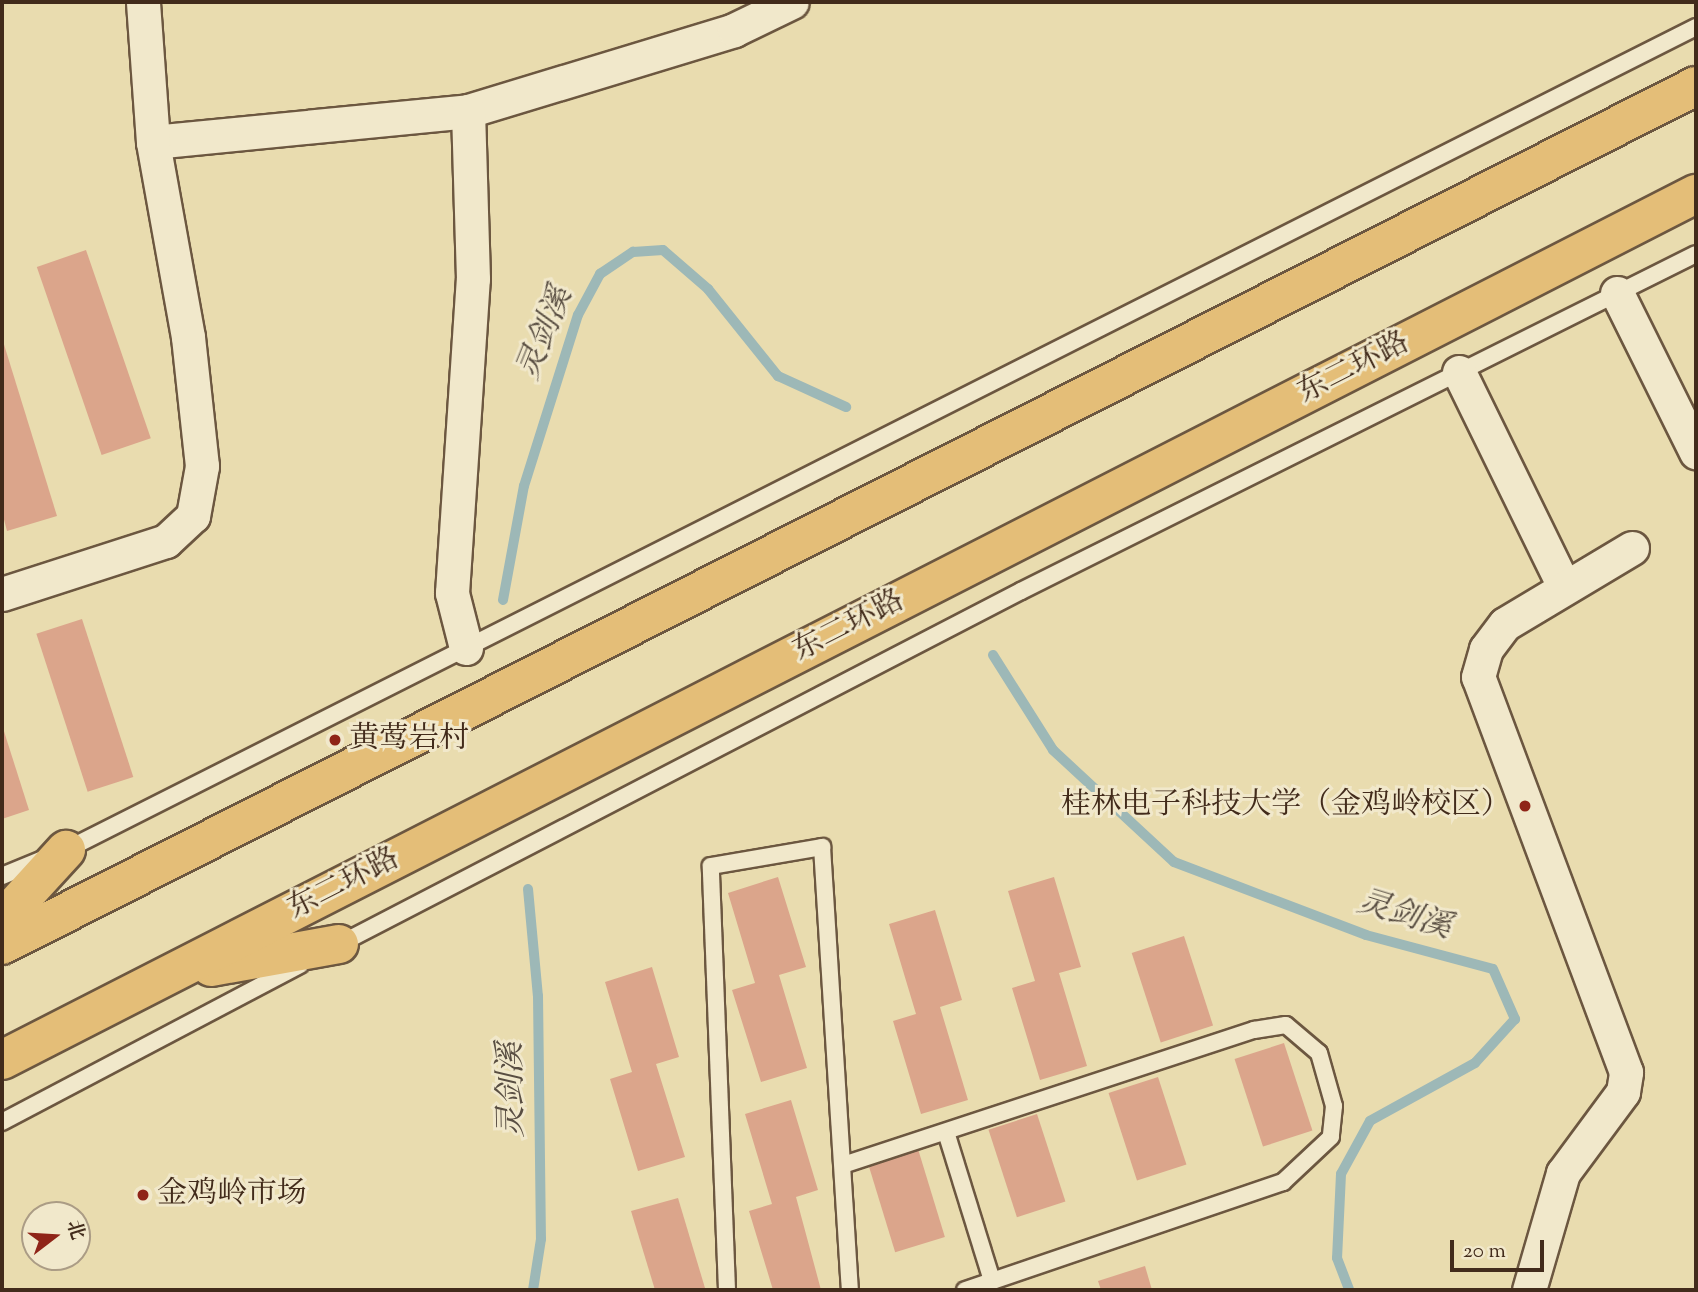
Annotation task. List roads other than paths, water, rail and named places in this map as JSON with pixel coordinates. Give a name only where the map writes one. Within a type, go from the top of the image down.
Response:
[{"type":"main road","points":[[2,945],[1696,86]]},
{"type":"main road","name":"东二环路","points":[[2,1060],[1696,194]]},
{"type":"main road","points":[[2,920],[66,850]]},
{"type":"main road","points":[[170,974],[339,944]]},
{"type":"street","points":[[2,594],[166,541],[193,516],[202,466],[188,337],[153,142],[143,2]]},
{"type":"street","points":[[153,142],[468,111],[734,30],[792,2]]},
{"type":"street","points":[[466,648],[452,593],[473,279],[468,111]]},
{"type":"street","points":[[1617,293],[1696,452]]},
{"type":"street","points":[[1459,372],[1564,586]]},
{"type":"street","points":[[1529,1290],[1563,1173],[1626,1080],[1478,677],[1486,649],[1506,624],[1564,586],[1632,548]]},
{"type":"lane","points":[[2,876],[66,850],[1696,27]]},
{"type":"lane","points":[[2,1122],[339,944],[1459,372],[1696,254]]},
{"type":"lane","points":[[727,1290],[710,866],[822,846],[850,1290]]},
{"type":"lane","points":[[843,1165],[1254,1030],[1286,1025],[1319,1053],[1334,1107],[1331,1137],[1283,1182],[965,1290]]},
{"type":"lane","points":[[946,1132],[992,1281]]},
{"type":"waterway","name":"灵剑溪","points":[[503,600],[524,486],[578,315],[600,274],[633,252],[663,250],[708,289],[778,376],[846,407]]},
{"type":"waterway","name":"灵剑溪","points":[[993,655],[1053,750],[1174,862],[1366,935],[1493,969],[1515,1019],[1475,1063],[1370,1121],[1341,1174],[1337,1258],[1349,1290]]},
{"type":"waterway","name":"灵剑溪","points":[[528,889],[538,996],[541,1239],[533,1290]]},
{"type":"place","name":"黄莺岩村","points":[[335,740]]},
{"type":"place","name":"桂林电子科技大学（金鸡岭校区）","points":[[1525,806]]},
{"type":"place","name":"金鸡岭市场","points":[[143,1195]]}]
